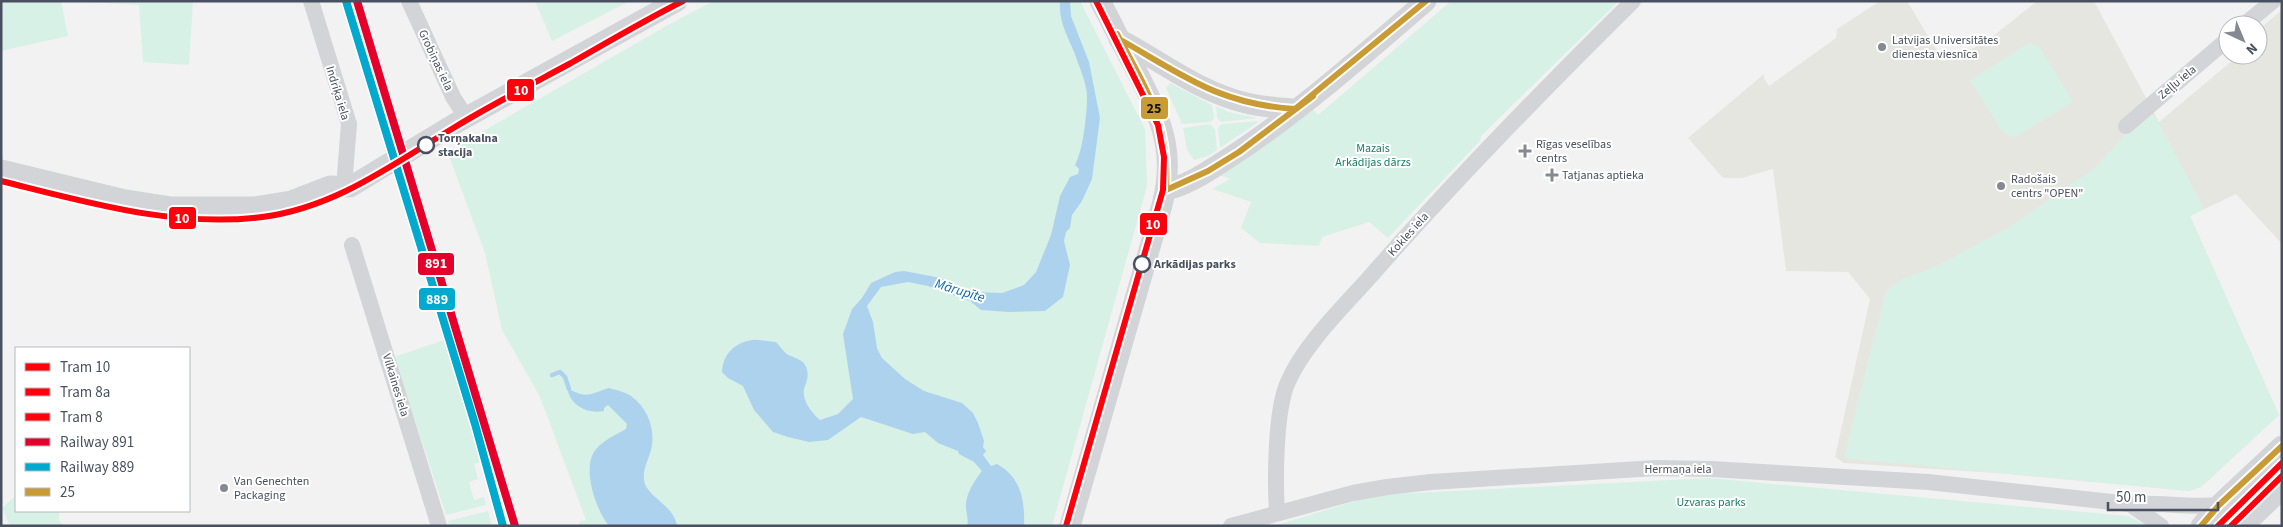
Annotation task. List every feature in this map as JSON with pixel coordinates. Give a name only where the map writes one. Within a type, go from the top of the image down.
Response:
[{"type":"street","name":"Indriķa iela","points":[[311,1],[348,124],[345,174],[353,185]]},
{"type":"street","name":"Grobiņas iela","points":[[409,1],[453,97],[461,120]]},
{"type":"street","points":[[1,170],[125,200],[170,208],[255,207],[291,201],[330,186],[353,185],[461,120],[677,1]]},
{"type":"street","points":[[1070,526],[1166,190],[1169,168],[1164,132],[1158,113],[1100,1]]},
{"type":"street","points":[[1166,190],[1212,168],[1266,133],[1336,78],[1426,1]]},
{"type":"street","name":"Kokles iela","points":[[1277,513],[1279,413],[1285,388],[1296,366],[1336,315],[1416,223],[1632,1]]},
{"type":"street","points":[[2256,15],[2273,1]]},
{"type":"street","points":[[1119,39],[1189,81],[1217,94],[1245,103],[1295,109]]},
{"type":"street","name":"Zeļļu iela","points":[[2126,126],[2218,48]]},
{"type":"street","name":"Vilkaines iela","points":[[352,245],[439,526]]},
{"type":"street","points":[[2201,526],[2219,505],[2282,446]]},
{"type":"street","name":"Hermaņa iela","points":[[1231,526],[1353,493],[1431,482],[1656,468],[1711,468],[1928,482],[2130,504],[2148,503],[2199,507],[2219,505]]},
{"type":"street","points":[[2244,526],[2282,489]]},
{"type":"street","name":"Hermaņa iela","points":[[2130,504],[2161,526]]},
{"type":"shaded area","points":[[1880,1],[1907,1],[1943,61],[1983,44],[2037,1],[2094,1],[2159,122],[2227,65],[2268,65],[2268,22],[2282,10],[2282,244],[2236,194],[2190,216],[2279,415],[2201,487],[2189,491],[1996,473],[1844,463],[1835,457],[1870,299],[1848,272],[1786,271],[1773,169],[1742,178],[1723,178],[1688,138],[1764,74],[1764,78],[1769,86],[1836,38],[1837,29]]},
{"type":"green space","points":[[1,1],[61,1],[68,36],[1,51]]},
{"type":"green space","points":[[73,1],[193,1],[189,65],[143,62],[139,5]]},
{"type":"green space","points":[[535,1],[630,1],[552,41]]},
{"type":"green space","name":"Arkādijas parks","points":[[713,1],[1080,1],[1145,129],[1147,186],[1052,526],[580,526],[579,522],[586,520],[540,397],[502,330],[485,253],[450,159],[462,144]]},
{"type":"green space","name":"Mazais Arkādijas dārzs","points":[[1451,1],[1619,1],[1481,136],[1480,141],[1388,238],[1369,222],[1322,237],[1319,246],[1260,243],[1241,228],[1251,202],[1212,189],[1230,179],[1219,175],[1312,109],[1318,115]]},
{"type":"green space","points":[[2030,43],[2040,48],[2073,102],[2018,135],[2011,137],[2002,131],[1970,80]]},
{"type":"green space","points":[[1170,83],[1212,105],[1214,118],[1211,122],[1182,124],[1166,88]]},
{"type":"green space","points":[[1216,106],[1228,112],[1257,118],[1221,122],[1217,118]]},
{"type":"green space","points":[[2150,114],[2155,116],[2204,209],[2190,216],[2279,415],[2201,487],[2189,491],[1844,458],[1886,291],[1901,280],[1939,265],[2013,225],[2095,168],[2129,130]]},
{"type":"green space","points":[[1258,121],[1220,148],[1218,128],[1222,124]]},
{"type":"green space","points":[[1210,124],[1215,129],[1217,150],[1208,156],[1194,160],[1187,150],[1183,128]]},
{"type":"green space","points":[[444,340],[481,462],[474,464],[478,479],[469,482],[474,500],[484,497],[486,505],[446,515],[394,357]]},
{"type":"green space","points":[[2282,456],[2282,477],[2233,526],[2210,526]]},
{"type":"green space","name":"Uzvaras parks","points":[[1709,478],[2128,516],[2148,526],[1274,526],[1375,495]]},
{"type":"green space","points":[[15,496],[15,512],[60,512],[59,520],[63,526],[10,526],[2,508]]},
{"type":"green space","points":[[488,511],[492,526],[449,526],[448,521]]},
{"type":"water","name":"Mārupīte","points":[[1060,1],[1070,1],[1071,16],[1089,62],[1100,118],[1092,179],[1082,201],[1072,215],[1070,228],[1066,232],[1064,241],[1070,265],[1063,297],[1045,311],[1009,312],[981,310],[970,301],[928,286],[908,282],[881,287],[867,306],[873,322],[877,348],[882,358],[905,379],[924,391],[962,403],[973,413],[984,441],[983,447],[986,451],[983,455],[991,466],[997,464],[1005,469],[1020,491],[1024,508],[1024,526],[967,526],[967,498],[982,471],[974,462],[959,454],[958,451],[938,443],[925,432],[913,434],[861,417],[828,440],[809,442],[773,432],[754,410],[743,386],[728,378],[722,372],[723,366],[731,350],[746,341],[776,342],[787,354],[801,360],[805,364],[808,377],[804,389],[806,402],[820,420],[838,414],[853,399],[843,334],[852,309],[862,298],[871,283],[895,272],[904,271],[941,278],[962,290],[973,292],[1002,293],[1024,285],[1036,272],[1051,235],[1060,196],[1070,177],[1078,174],[1079,169],[1075,165],[1085,122],[1087,97],[1084,78],[1063,24]]},
{"type":"water","points":[[609,388],[631,396],[646,413],[651,427],[652,442],[644,471],[645,484],[652,494],[672,513],[677,526],[609,526],[604,520],[592,491],[590,480],[591,460],[594,452],[600,445],[626,429],[627,424],[608,405],[604,408],[604,411],[587,410],[573,402],[568,392],[569,389],[585,395]]},
{"type":"waterway","points":[[552,375],[560,372],[565,377],[569,389]]},
{"type":"tram line","name":"10","points":[[1,181],[97,205],[163,216],[229,219],[262,217],[289,212],[339,194],[363,182],[484,110],[683,1]]},
{"type":"tram line","name":"10","points":[[1066,526],[1163,190],[1164,157],[1158,125],[1096,1]]},
{"type":"tram line","name":"8a","points":[[2218,526],[2282,463]]},
{"type":"tram line","name":"8","points":[[2231,526],[2282,476]]},
{"type":"rail line","name":"889","points":[[346,1],[475,424],[503,526]]},
{"type":"rail line","name":"891","points":[[357,1],[515,526]]},
{"type":"transit line","name":"25","points":[[1119,39],[1183,76],[1222,94],[1268,106],[1295,109],[1426,1]]},
{"type":"transit line","name":"25","points":[[1117,34],[1147,91],[1160,126],[1166,166],[1166,190]]},
{"type":"transit line","name":"25","points":[[1166,190],[1208,171],[1239,152],[1313,96]]},
{"type":"transit line","name":"25","points":[[2201,526],[2219,505],[2282,446]]},
{"type":"place","name":"Latvijas Universitātes dienesta viesnīca","points":[[1882,47]]},
{"type":"place","name":"Torņakalna stacija","points":[[426,145]]},
{"type":"place","name":"Rīgas veselības centrs","points":[[1525,151]]},
{"type":"place","name":"Tatjanas aptieka","points":[[1552,175]]},
{"type":"place","name":"Radošais centrs \"OPEN\"","points":[[2001,186]]},
{"type":"place","name":"Arkādijas parks","points":[[1142,264]]},
{"type":"place","name":"Van Genechten Packaging","points":[[224,488]]}]
